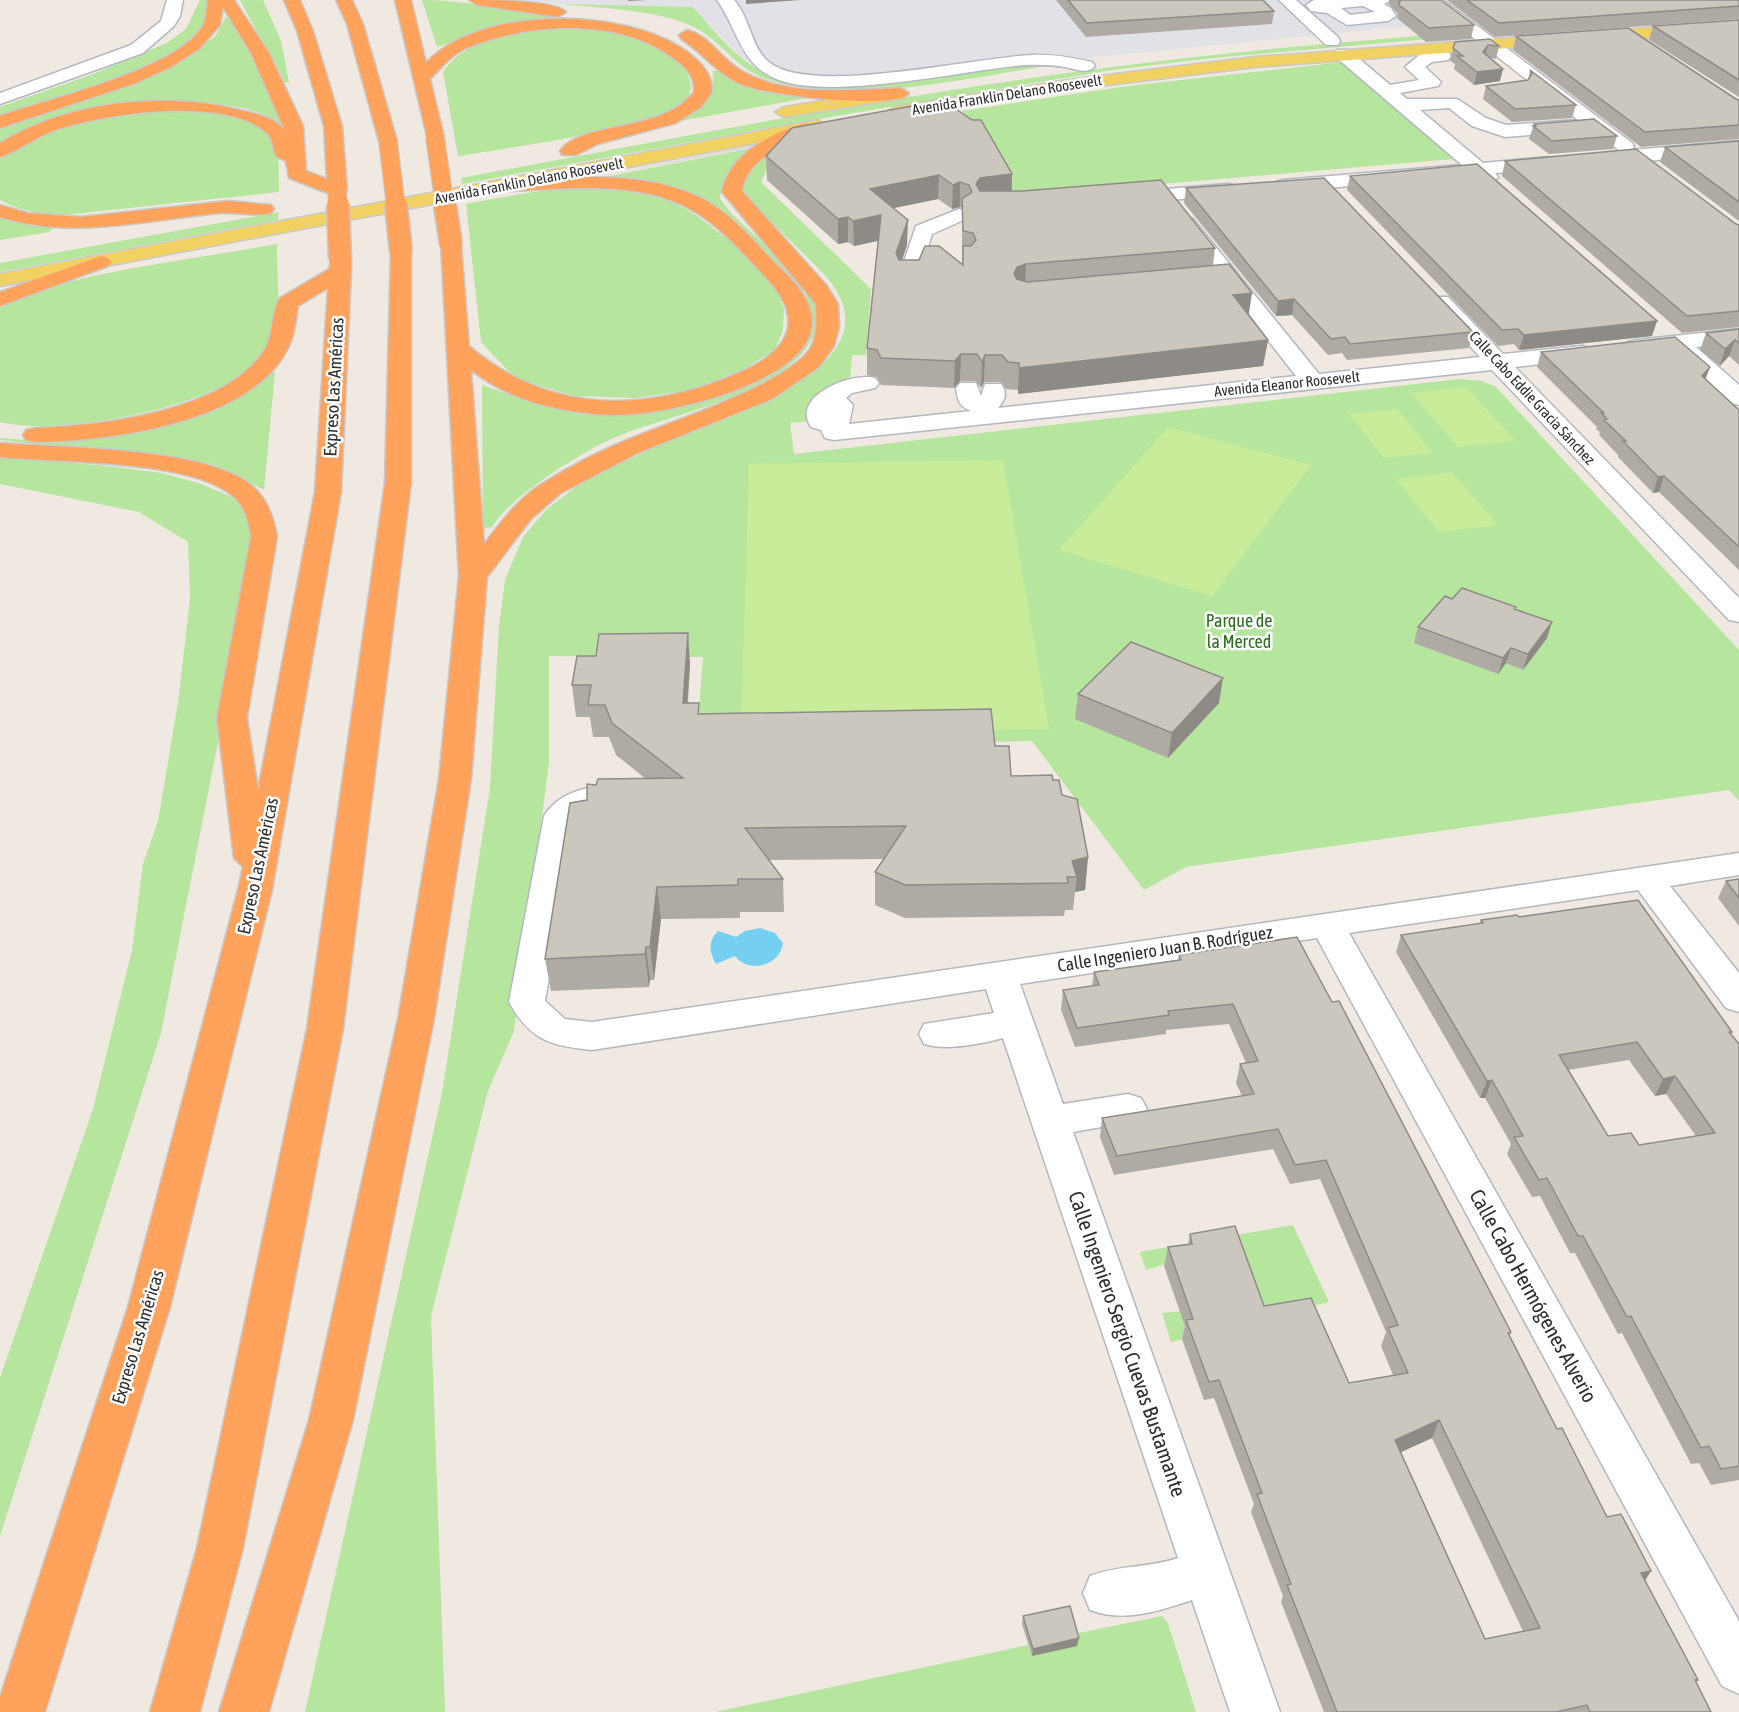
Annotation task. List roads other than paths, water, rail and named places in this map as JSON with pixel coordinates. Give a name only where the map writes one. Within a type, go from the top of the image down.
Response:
[{"type":"highway","points":[[0,122],[127,80],[176,58],[206,36],[214,25],[218,12],[216,0]]},
{"type":"highway","points":[[226,0],[260,54],[294,126],[291,155]]},
{"type":"highway","name":"Expreso Las Américas","points":[[20,1712],[149,1308],[255,890],[328,492],[346,191],[335,146],[333,126],[322,87],[292,0]]},
{"type":"highway","points":[[175,1712],[220,1548],[325,1029],[398,483],[401,251],[388,141],[355,24],[344,0]]},
{"type":"highway","points":[[244,1712],[331,1420],[416,1019],[455,779],[473,576],[451,244],[435,137],[423,77],[403,0]]},
{"type":"highway","points":[[477,0],[526,9],[644,21],[672,28],[698,43],[734,74],[771,87],[819,94],[900,93]]},
{"type":"highway","points":[[423,77],[442,57],[473,40],[513,30],[567,25],[615,28],[657,38],[684,56],[700,73],[703,92],[690,107],[656,123],[593,139],[569,151]]},
{"type":"highway","points":[[0,151],[38,130],[120,110],[164,106],[212,109],[263,123],[274,129],[291,155],[296,174],[346,191]]},
{"type":"highway","points":[[473,576],[522,513],[552,488],[629,448],[764,394],[811,362],[823,346],[828,327],[827,304],[819,291],[776,245],[732,192],[736,173],[753,156],[806,129]]},
{"type":"highway","points":[[457,347],[493,378],[527,394],[578,405],[635,407],[684,399],[738,381],[774,362],[786,351],[799,332],[801,314],[794,297],[714,216],[696,204],[672,195],[634,187],[580,184],[509,185]]},
{"type":"highway","points":[[0,211],[22,218],[63,222],[226,206],[264,209]]},
{"type":"highway","points":[[0,299],[101,262]]},
{"type":"highway","points":[[0,432],[54,435],[113,430],[164,418],[206,403],[236,387],[264,366],[278,347],[288,303],[340,265]]},
{"type":"highway","points":[[0,450],[172,467],[222,479],[238,487],[255,505],[263,520],[264,537],[232,718],[255,890]]},
{"type":"main road","name":"Avenida Franklin Delano Roosevelt","points":[[0,280],[844,122],[1085,83],[1471,30],[1739,10]]},
{"type":"main road","name":"Avenida Franklin Delano Roosevelt","points":[[764,116],[900,93],[1086,66],[1337,47],[1490,44],[1739,26]]},
{"type":"main road","name":"Avenida Franklin Delano Roosevelt","points":[[548,155],[684,130]]},
{"type":"main road","name":"Avenida Franklin Delano Roosevelt","points":[[379,187],[459,172]]},
{"type":"main road","points":[[310,200],[346,191]]},
{"type":"main road","points":[[92,241],[287,204]]},
{"type":"street","points":[[0,99],[137,49],[157,36],[171,20],[176,0]]},
{"type":"street","points":[[725,0],[759,61],[777,74],[800,79],[864,79],[1029,59],[1058,60],[1086,66]]},
{"type":"street","points":[[1433,0],[1655,170]]},
{"type":"street","points":[[1374,2],[1388,16],[1347,20],[1323,7],[1314,5],[1374,2]]},
{"type":"street","points":[[1291,4],[1323,7]]},
{"type":"street","points":[[1291,4],[1337,47],[1506,193]]},
{"type":"street","points":[[1628,34],[1653,51]]},
{"type":"street","points":[[1472,53],[1484,58],[1515,81],[1518,87]]},
{"type":"street","points":[[1396,98],[1432,82],[1414,67],[1433,58]]},
{"type":"street","points":[[1396,98],[1473,94]]},
{"type":"street","points":[[1396,98],[1451,103],[1459,106],[1479,122],[1505,131],[1594,124]]},
{"type":"street","points":[[1268,187],[1739,147]]},
{"type":"street","points":[[1325,182],[1341,199]]},
{"type":"street","points":[[1108,200],[1245,189]]},
{"type":"street","points":[[1165,196],[1312,381]]},
{"type":"street","points":[[938,263],[912,271],[923,230],[959,215]]},
{"type":"street","points":[[1207,282],[1230,280]]},
{"type":"street","name":"Calle Cabo Eddie Gracia Sánchez","points":[[1424,285],[1739,614]]},
{"type":"street","points":[[1658,327],[1739,398]]},
{"type":"street","name":"Avenida Eleanor Roosevelt","points":[[867,383],[845,387],[820,406],[820,422],[833,429],[989,405],[1312,381],[1739,336]]},
{"type":"street","points":[[968,388],[970,402],[989,405]]},
{"type":"street","name":"Calle Ingeniero Juan B. Rodríguez","points":[[628,792],[586,798],[560,816],[527,1002],[537,1020],[563,1033],[592,1036],[1739,864]]},
{"type":"street","points":[[1647,879],[1739,999]]},
{"type":"street","name":"Calle Cabo Hermógenes Alverio","points":[[1327,924],[1739,1670]]},
{"type":"street","name":"Calle Ingeniero Sergio Cuevas Bustamante","points":[[999,975],[1255,1712]]},
{"type":"street","points":[[937,1034],[975,1028],[972,1032],[1015,1021]]},
{"type":"street","points":[[1049,1121],[1128,1109]]},
{"type":"street","points":[[1107,1593],[1156,1589],[1206,1572]]},
{"type":"water","points":[[760,928],[775,933],[783,943],[781,951],[770,962],[756,966],[748,965],[735,956],[716,964],[711,947],[712,939],[718,931],[736,937],[745,931]]},
{"type":"park label","name":"Parque de la Merced","points":[[1239,631]]}]
